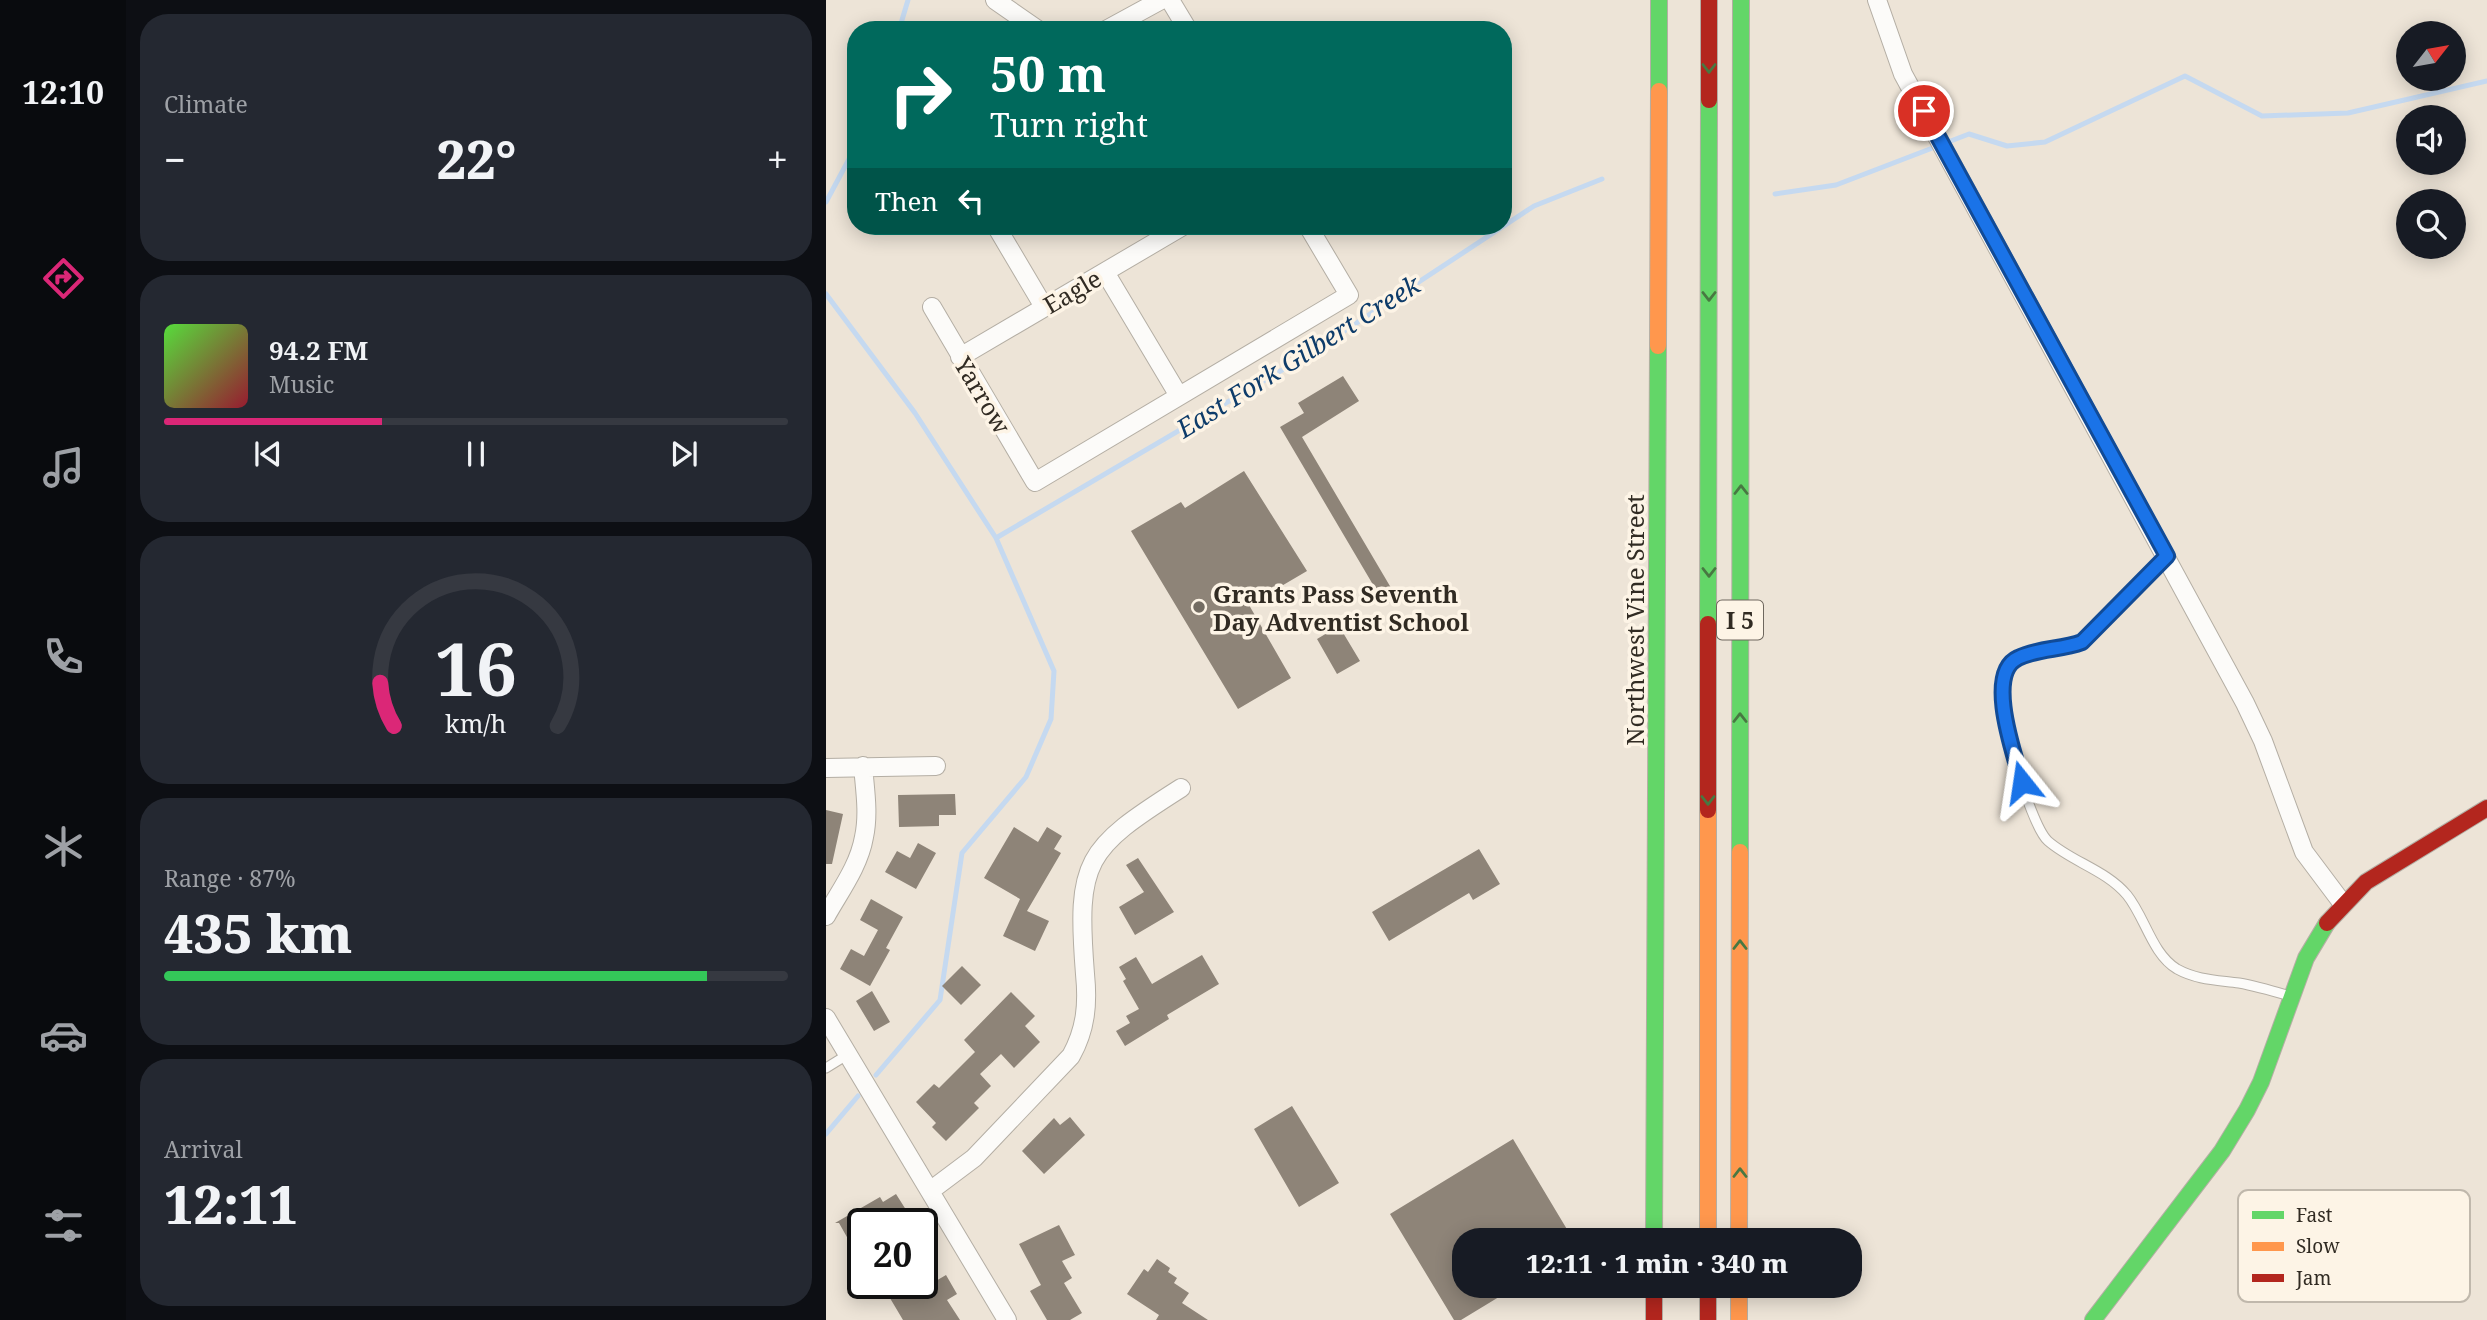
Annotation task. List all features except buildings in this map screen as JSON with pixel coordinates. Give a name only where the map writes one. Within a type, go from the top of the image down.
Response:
[{"type":"main road","name":"Northwest Vine Street","points":[[1654,1228],[1658,0]]},
{"type":"main road","name":"I 5","points":[[1708,1228],[1709,0]]},
{"type":"main road","name":"I 5","points":[[1740,1228],[1741,0]]},
{"type":"main road","points":[[2093,1320],[2228,1141],[2261,1082],[2312,944],[2343,904],[2366,882],[2487,808]]},
{"type":"main road","points":[[1654,1298],[1654,1320]]},
{"type":"main road","points":[[1708,1298],[1708,1320]]},
{"type":"main road","points":[[1739,1298],[1739,1320]]},
{"type":"street","points":[[995,0],[1025,21]]},
{"type":"street","points":[[1122,21],[1161,0]]},
{"type":"street","points":[[1170,0],[1183,21]]},
{"type":"street","points":[[1877,0],[1903,74],[2167,556],[2263,741],[2304,852],[2343,904]]},
{"type":"street","points":[[1001,235],[1044,307]]},
{"type":"street","name":"Eagle","points":[[960,356],[1105,272],[1156,235]]},
{"type":"street","points":[[1105,272],[1179,396],[1349,295],[1313,235]]},
{"type":"street","name":"Yarrow","points":[[932,307],[1035,482],[1179,396]]},
{"type":"street","points":[[826,916],[860,852],[864,836],[866,812],[863,766]]},
{"type":"street","points":[[826,768],[936,766]]},
{"type":"street","points":[[930,1191],[974,1158],[1071,1056],[1081,1038],[1085,1020],[1087,995],[1081,916],[1082,893],[1088,872],[1096,855],[1109,839],[1130,821],[1181,788]]},
{"type":"street","points":[[826,1018],[1007,1320]]},
{"type":"lane","points":[[2167,556],[2082,642],[2065,649],[2035,651],[2014,659],[2004,670],[2002,682],[2005,718],[2022,782],[2038,829],[2048,841],[2112,881],[2127,896],[2164,957],[2175,967],[2205,979],[2258,986],[2292,997]]},
{"type":"lane","points":[[826,1068],[847,1055]]},
{"type":"waterway","points":[[902,21],[908,0]]},
{"type":"waterway","name":"East Fork Gilbert Creek","points":[[1775,194],[1836,185],[1969,134],[2007,146],[2045,142],[2185,76],[2262,116],[2348,113],[2487,81]]},
{"type":"waterway","points":[[826,202],[847,163]]},
{"type":"waterway","name":"East Fork Gilbert Creek","points":[[1512,221],[1534,206],[1602,179]]},
{"type":"waterway","name":"East Fork Gilbert Creek","points":[[996,538],[1311,353],[1490,235]]},
{"type":"waterway","points":[[826,294],[915,413],[996,538],[1054,671],[1051,719],[1026,777],[962,853],[940,1000],[876,1075]]},
{"type":"waterway","points":[[826,1134],[858,1096]]},
{"type":"traffic: fast","points":[[1659,0],[1659,91]]},
{"type":"traffic: fast","points":[[1740,852],[1741,0]]},
{"type":"traffic: fast","points":[[1708,624],[1709,100]]},
{"type":"traffic: fast","points":[[1654,1228],[1658,346]]},
{"type":"traffic: fast","points":[[2093,1320],[2222,1151],[2247,1110],[2261,1082],[2306,958],[2327,923]]},
{"type":"traffic: slow","points":[[1658,346],[1659,91]]},
{"type":"traffic: slow","points":[[1708,810],[1708,1228]]},
{"type":"traffic: slow","points":[[1739,1228],[1740,852]]},
{"type":"traffic: slow","points":[[1739,1298],[1739,1320]]},
{"type":"traffic: jam","points":[[1709,0],[1709,100]]},
{"type":"traffic: jam","points":[[1708,624],[1708,810]]},
{"type":"traffic: jam","points":[[2327,923],[2366,882],[2487,808]]},
{"type":"traffic: jam","points":[[1654,1298],[1654,1320]]},
{"type":"traffic: jam","points":[[1708,1298],[1708,1320]]},
{"type":"place","name":"Grants Pass Seventh Day Adventist School","points":[[1199,607]]},
{"type":"route","points":[[1924,111],[2167,556],[2082,642],[2065,649],[2035,651],[2014,659],[2004,670],[2002,682],[2005,718],[2022,782]]}]
